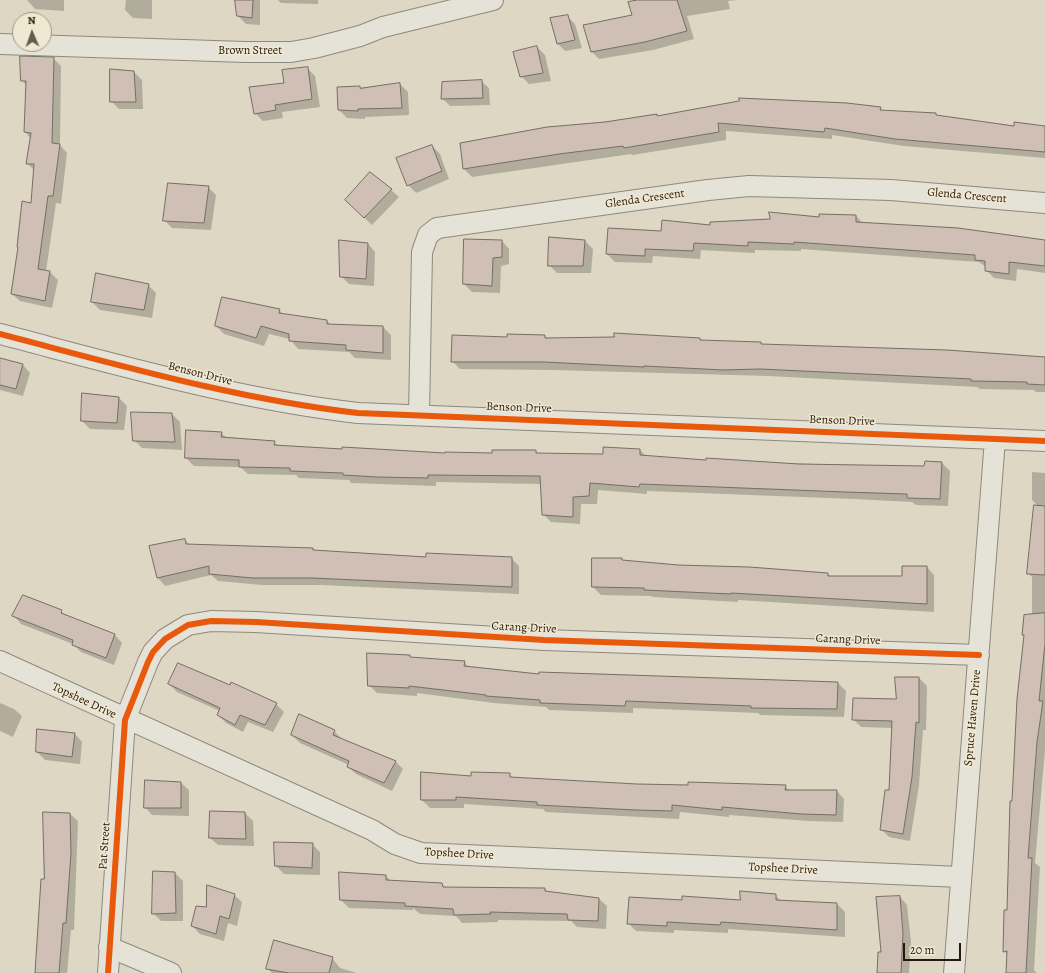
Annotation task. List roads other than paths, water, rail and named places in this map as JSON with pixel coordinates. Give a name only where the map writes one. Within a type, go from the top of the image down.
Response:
[{"type":"street","name":"Brown Street","points":[[0,44],[245,52],[291,52],[314,48],[360,36],[382,27],[493,0]]},
{"type":"street","name":"Glenda Crescent","points":[[419,415],[422,252],[428,235],[437,228],[708,190],[749,186],[891,190],[1045,203]]},
{"type":"street","name":"Benson Drive","points":[[0,334],[257,398],[358,413],[1045,441]]},
{"type":"street","name":"Spruce Haven Drive","points":[[954,973],[960,877],[979,655],[995,439]]},
{"type":"street","name":"Carang Drive","points":[[125,720],[148,662],[160,643],[170,635],[188,625],[211,621],[256,622],[544,640],[979,655]]},
{"type":"street","name":"Topshee Drive","points":[[0,662],[125,720],[372,830],[395,844],[421,853],[960,877]]},
{"type":"street","name":"Pat Street","points":[[108,973],[125,720]]},
{"type":"street","points":[[109,947],[171,973]]}]
